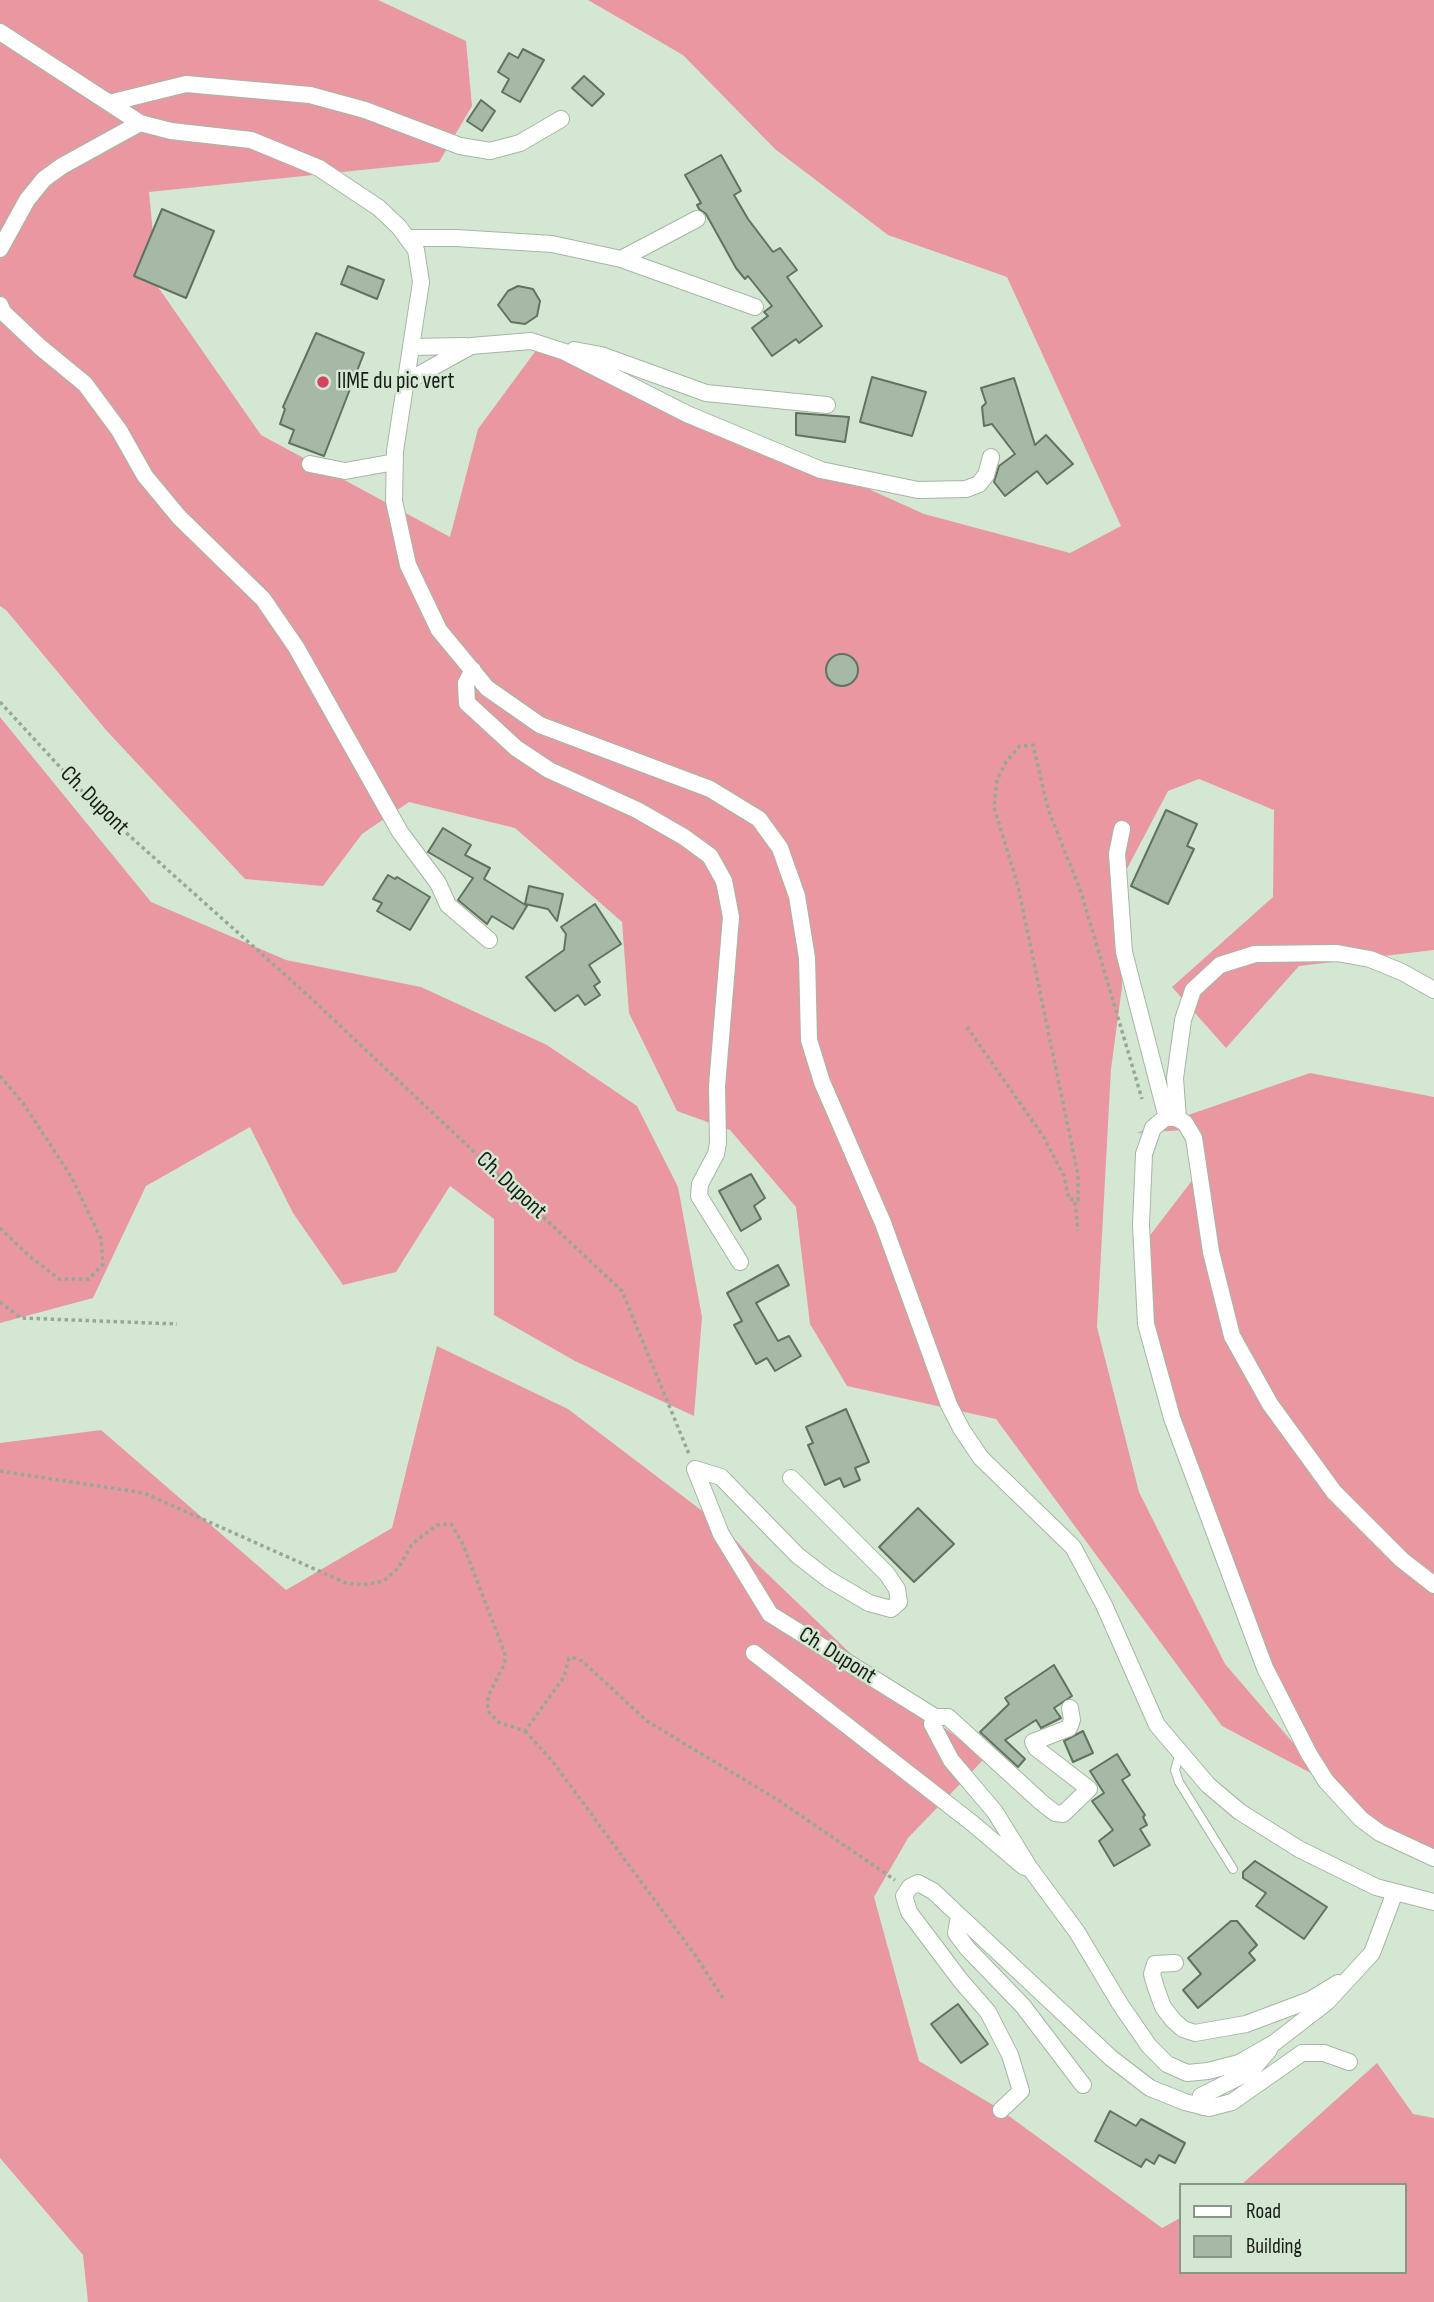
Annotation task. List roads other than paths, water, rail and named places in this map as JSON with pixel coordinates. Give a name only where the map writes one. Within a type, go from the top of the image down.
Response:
[{"type":"street","points":[[0,32],[140,123],[171,131],[251,140],[319,168],[379,208],[407,238],[416,250],[421,282],[404,383],[395,462],[394,501],[408,565],[439,630],[487,688],[540,725],[710,789],[759,819],[780,848],[797,896],[807,958],[809,1040],[819,1072],[841,1131],[883,1223],[949,1405],[981,1458],[1073,1547],[1104,1605],[1157,1725],[1208,1785],[1247,1817],[1299,1849],[1376,1887],[1434,1902]]},
{"type":"street","points":[[109,103],[186,84],[310,95],[365,110],[460,146],[490,150],[520,143],[561,119]]},
{"type":"street","points":[[0,248],[26,200],[44,179],[62,166],[140,123]]},
{"type":"street","points":[[621,259],[697,219]]},
{"type":"street","points":[[407,238],[552,244],[621,259],[755,307]]},
{"type":"street","points":[[0,305],[3,312],[40,347],[85,384],[119,430],[145,476],[179,517],[263,599],[296,647],[400,832],[438,883],[448,905],[489,940]]},
{"type":"street","points":[[411,347],[531,341],[601,355],[706,393],[827,405]]},
{"type":"street","points":[[531,341],[565,352],[687,414],[821,470],[918,490],[966,489],[979,484],[986,475],[991,457]]},
{"type":"street","points":[[404,383],[471,346]]},
{"type":"street","points":[[310,464],[345,471],[395,462]]},
{"type":"street","points":[[473,670],[466,683],[467,703],[516,748],[549,770],[637,810],[684,837],[710,856],[723,881],[731,916],[717,1086],[718,1143],[716,1154],[700,1184],[699,1196],[740,1262]]},
{"type":"street","points":[[1122,829],[1117,854],[1124,952],[1168,1120],[1194,1138],[1211,1252],[1232,1336],[1270,1404],[1334,1492],[1402,1560],[1434,1586]]},
{"type":"street","points":[[1168,1120],[1184,1020],[1193,990],[1220,965],[1255,954],[1337,953],[1370,959],[1402,971],[1434,990]]},
{"type":"street","points":[[1168,1120],[1153,1128],[1143,1154],[1141,1225],[1146,1324],[1172,1418],[1265,1668],[1309,1754],[1346,1804],[1380,1833],[1434,1858]]},
{"type":"street","name":"Ch. Dupont","points":[[791,1478],[887,1574],[897,1589],[899,1602],[891,1609],[869,1603],[828,1579],[797,1555],[721,1476],[695,1469],[721,1534],[770,1614],[935,1717],[948,1717],[1041,1802],[1055,1813],[1063,1814],[1089,1789],[1036,1748],[1033,1742],[1069,1728],[1072,1720],[1070,1708]]},
{"type":"street","points":[[754,1653],[1033,1872]]},
{"type":"street","points":[[935,1717],[932,1724],[951,1760],[995,1812],[1033,1872],[1077,1932],[1119,2004],[1149,2046],[1167,2064],[1187,2073],[1239,2063],[1274,2043],[1327,2002],[1372,1953],[1395,1892]]},
{"type":"street","points":[[1001,2110],[1021,2091],[1010,2054],[988,2012],[954,1973],[909,1912],[904,1896],[908,1889],[918,1883],[933,1891],[1111,2058],[1150,2088],[1209,2108],[1232,2102],[1302,2053],[1324,2053],[1349,2062]]},
{"type":"street","points":[[959,1916],[956,1933],[967,1948],[1023,2006],[1083,2085]]},
{"type":"street","points":[[1175,1963],[1155,1964],[1152,1974],[1156,1988],[1163,2007],[1173,2020],[1183,2029],[1195,2033],[1246,2024],[1278,2013],[1310,2000],[1351,1975]]},
{"type":"street","points":[[1203,2107],[1200,2096],[1251,2071],[1274,2043]]},
{"type":"lane","points":[[1180,1752],[1175,1770],[1179,1782],[1233,1869]]},
{"type":"place","name":"IIME du pic vert","points":[[323,382]]}]
